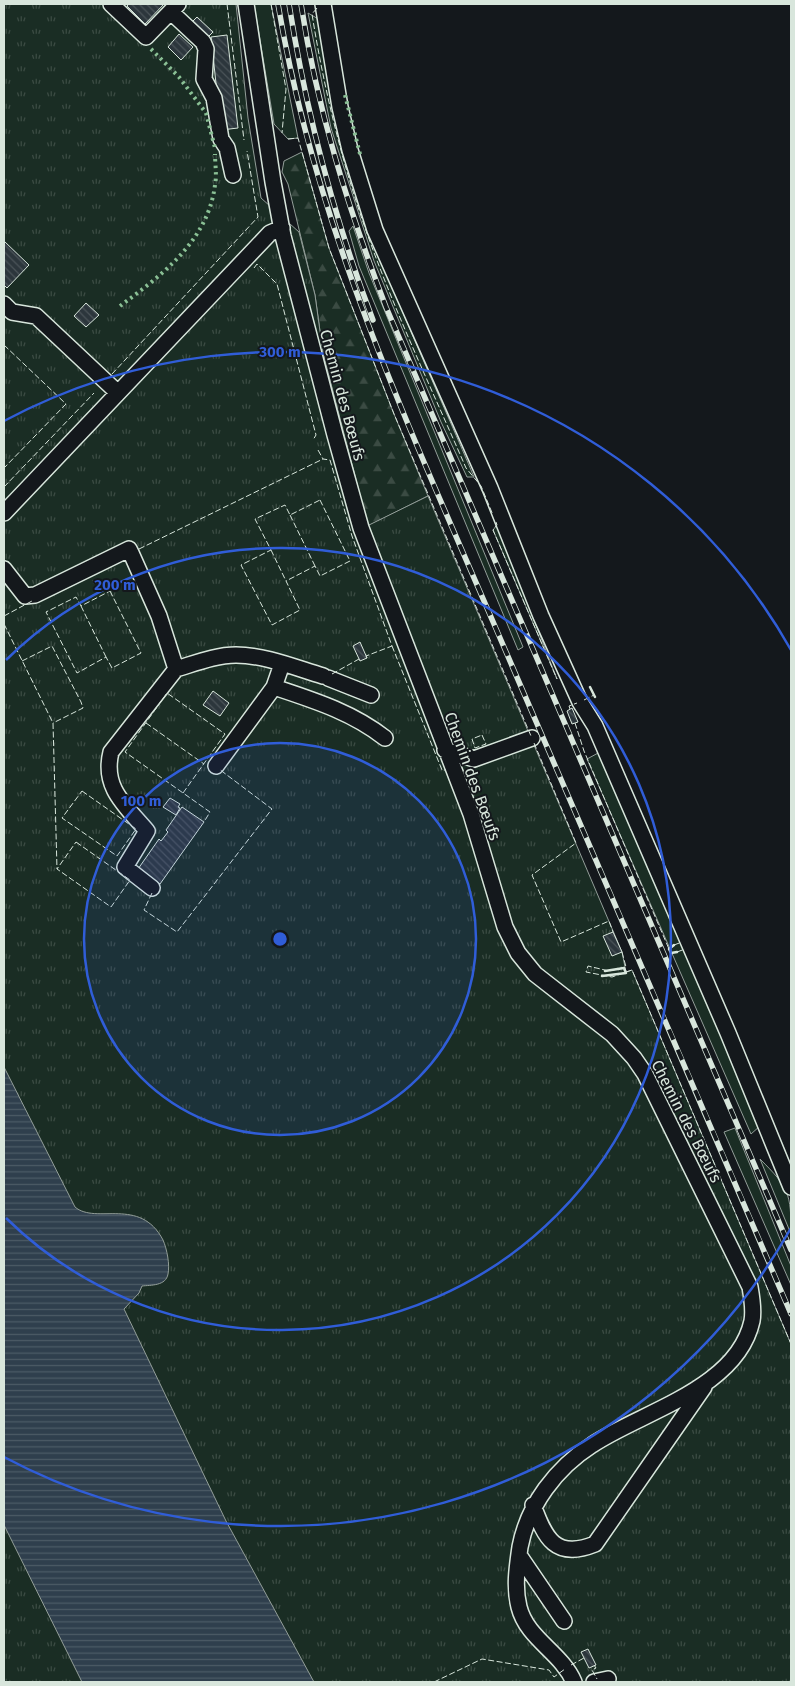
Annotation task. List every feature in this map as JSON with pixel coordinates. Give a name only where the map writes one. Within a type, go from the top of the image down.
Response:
[{"type":"street","points":[[111,4],[146,37],[175,8],[203,42],[206,49],[204,79],[214,98],[221,139],[227,148],[233,175]]},
{"type":"street","name":"Chemin des Bœufs","points":[[246,4],[254,66],[282,228],[361,528],[476,829],[499,911],[518,953],[539,978],[612,1034],[634,1058],[656,1095],[745,1273],[753,1305],[752,1321],[737,1351],[708,1382],[689,1394],[592,1444],[571,1461],[533,1505],[524,1526],[515,1584],[523,1620],[544,1646],[568,1667],[574,1682]]},
{"type":"street","points":[[323,4],[340,107],[350,150],[375,230],[490,488],[540,616],[580,702],[595,726],[728,1032],[791,1188]]},
{"type":"street","points":[[4,513],[270,232],[282,228]]},
{"type":"street","points":[[4,304],[12,312],[36,316],[117,392]]},
{"type":"street","points":[[4,569],[25,596],[35,595],[129,549],[159,616],[176,669]]},
{"type":"street","points":[[152,888],[125,867],[147,831],[110,783],[108,764],[111,752],[176,669],[211,658],[237,655],[282,664],[326,677],[371,695]]},
{"type":"street","points":[[216,766],[274,687],[282,664]]},
{"type":"street","points":[[274,687],[342,710],[367,724],[385,738]]},
{"type":"street","points":[[445,750],[474,759],[532,738]]},
{"type":"street","points":[[533,1505],[545,1537],[556,1546],[582,1549],[595,1544],[708,1382]]},
{"type":"street","points":[[519,1555],[564,1621]]},
{"type":"green space","points":[[4,4],[236,4],[248,118],[261,198],[299,232],[315,295],[323,353],[367,526],[428,496],[622,952],[626,972],[632,970],[791,1344],[791,1682],[4,1682]]},
{"type":"green space","points":[[254,4],[271,4],[298,138],[288,139],[274,124]]},
{"type":"green space","points":[[308,13],[320,20],[328,80],[342,139],[359,197],[379,254],[474,477],[467,477],[441,422],[374,261],[331,128]]},
{"type":"green space","points":[[302,152],[329,248],[428,496],[368,526],[323,353],[315,295],[288,184],[282,172],[284,161]]},
{"type":"green space","points":[[353,226],[369,273],[523,647],[518,650],[359,266],[349,231]]},
{"type":"green space","points":[[497,525],[557,679],[493,530]]},
{"type":"green space","points":[[600,752],[760,1126],[751,1134],[587,759]]},
{"type":"green space","points":[[735,1128],[791,1266],[791,1285],[724,1132]]},
{"type":"green space","points":[[760,1159],[777,1177],[786,1192],[789,1200],[791,1234]]},
{"type":"water","points":[[4,1067],[75,1207],[84,1212],[94,1214],[131,1215],[142,1219],[153,1227],[163,1240],[167,1252],[169,1270],[167,1278],[158,1284],[142,1286],[139,1293],[124,1309],[226,1521],[314,1682],[82,1682],[4,1525]]},
{"type":"building","points":[[129,4],[164,4],[145,24],[127,6]]},
{"type":"building","points":[[197,17],[213,32],[208,37],[192,22]]},
{"type":"building","points":[[179,34],[193,47],[181,60],[168,47]]},
{"type":"building","points":[[227,35],[238,128],[221,130],[211,37]]},
{"type":"building","points":[[4,241],[29,265],[7,288],[4,285]]},
{"type":"building","points":[[86,303],[99,315],[86,327],[74,316]]},
{"type":"building","points":[[360,642],[367,658],[360,661],[353,646]]},
{"type":"building","points":[[213,691],[229,703],[220,716],[203,705]]},
{"type":"building","points":[[572,708],[578,722],[572,724],[567,711]]},
{"type":"building","points":[[170,798],[180,804],[176,815],[163,807]]},
{"type":"building","points":[[182,807],[204,822],[160,884],[138,869],[159,839],[161,841],[168,832],[166,830]]},
{"type":"building","points":[[613,932],[622,952],[612,956],[603,936]]},
{"type":"building","points":[[588,1649],[596,1665],[589,1668],[581,1652]]},
{"type":"railway","points":[[278,4],[294,86],[315,166],[339,244],[367,321],[428,472],[791,1314]]},
{"type":"railway","points":[[289,4],[304,85],[323,164],[346,243],[373,320]]},
{"type":"railway","points":[[301,4],[316,82],[335,158],[359,233],[386,307],[791,1250]]},
{"type":"hedge","points":[[151,49],[179,77],[206,113],[215,148]]},
{"type":"hedge","points":[[345,95],[361,158]]},
{"type":"hedge","points":[[120,306],[167,269],[193,240],[211,205],[216,181],[215,154]]},
{"type":"fence","points":[[227,4],[244,140]]},
{"type":"fence","points":[[271,4],[286,89],[282,133]]},
{"type":"fence","points":[[317,8],[312,14],[321,66],[346,167],[372,248],[397,312],[466,468],[481,486],[493,515]]},
{"type":"fence","points":[[288,139],[298,138],[329,248],[394,414],[531,736]]},
{"type":"fence","points":[[112,374],[258,217],[247,151]]},
{"type":"fence","points":[[254,268],[257,264],[277,284],[316,435],[313,440]]},
{"type":"fence","points":[[4,345],[66,404],[4,468]]},
{"type":"fence","points":[[4,487],[94,393]]},
{"type":"fence","points":[[318,450],[323,459],[330,460],[352,536],[392,646],[366,656],[367,658]]},
{"type":"fence","points":[[139,549],[323,459]]},
{"type":"fence","points":[[320,500],[350,561],[320,576],[315,566],[286,581],[300,610],[272,625],[241,565],[271,550],[255,519],[285,505],[290,515],[320,500]]},
{"type":"fence","points":[[290,515],[315,566]]},
{"type":"fence","points":[[496,522],[497,525],[493,530],[557,679]]},
{"type":"fence","points":[[271,550],[286,581]]},
{"type":"fence","points":[[110,591],[141,653],[112,668],[106,657],[77,673],[46,612],[76,597],[81,606],[110,591]]},
{"type":"fence","points":[[4,616],[32,601]]},
{"type":"fence","points":[[81,606],[106,657]]},
{"type":"fence","points":[[4,624],[53,723],[57,869]]},
{"type":"fence","points":[[22,661],[52,646],[81,702],[83,708],[53,723]]},
{"type":"fence","points":[[392,646],[442,770],[446,770]]},
{"type":"fence","points":[[332,674],[359,659]]},
{"type":"fence","points":[[183,793],[225,734],[167,693],[125,752],[210,812],[204,822]]},
{"type":"fence","points":[[584,700],[594,695]]},
{"type":"fence","points":[[570,709],[569,706],[577,703]]},
{"type":"fence","points":[[146,723],[204,764]]},
{"type":"fence","points":[[575,723],[584,751],[669,949]]},
{"type":"fence","points":[[482,735],[486,744],[475,748],[472,739],[482,735]]},
{"type":"fence","points":[[534,743],[576,843],[532,875],[561,942],[609,921],[613,932]]},
{"type":"fence","points":[[152,893],[144,910],[177,932],[272,809],[219,769]]},
{"type":"fence","points":[[82,791],[136,829],[117,856],[62,818],[82,791]]},
{"type":"fence","points":[[76,842],[130,880],[111,907],[57,869],[76,842]]},
{"type":"fence","points":[[674,945],[682,942]]},
{"type":"fence","points":[[677,952],[685,949]]},
{"type":"fence","points":[[622,952],[626,967],[609,971],[588,966],[586,972],[612,977],[632,970],[791,1344]]},
{"type":"fence","points":[[571,1665],[584,1658]]},
{"type":"fence","points":[[434,1682],[482,1659],[549,1670],[554,1677],[565,1669]]},
{"type":"fence","points":[[594,1665],[596,1668],[592,1670],[597,1679]]},
{"type":"wall","points":[[590,687],[595,697]]},
{"type":"wall","points":[[674,945],[669,949],[671,953],[677,952]]},
{"type":"wall","points":[[602,976],[626,973],[624,968],[605,971]]}]
